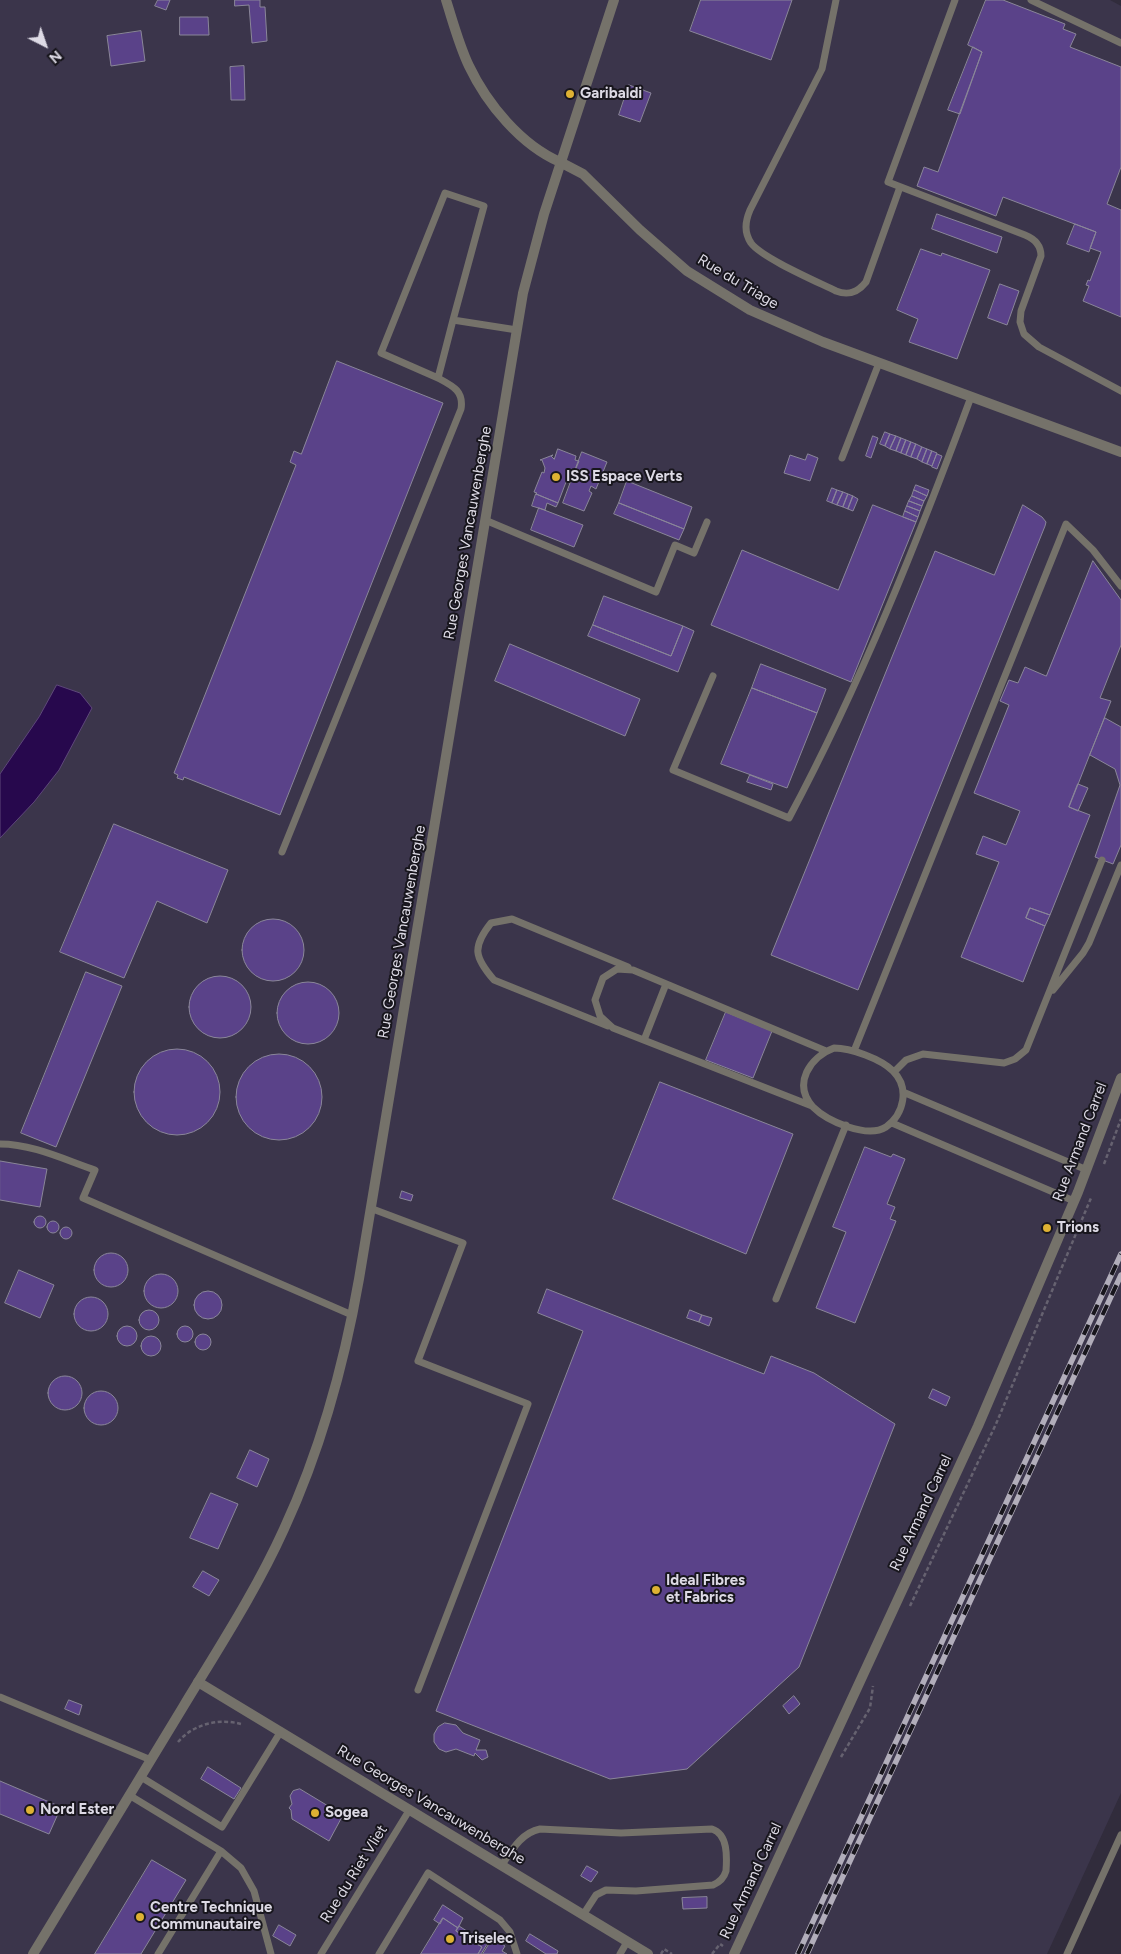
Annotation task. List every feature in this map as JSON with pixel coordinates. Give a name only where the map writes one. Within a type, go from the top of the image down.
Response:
[{"type":"street","name":"Rue du Triage","points":[[446,0],[466,58],[480,86],[495,107],[518,133],[540,150],[583,174],[656,245],[711,287],[737,303],[781,325],[1121,452]]},
{"type":"street","name":"Rue Georges Vancauwenberghe","points":[[33,1954],[266,1566],[296,1502],[330,1406],[341,1367],[352,1315],[517,330],[535,241],[614,0]]},
{"type":"street","name":"Rue Armand Carrel","points":[[734,1954],[953,1481],[1074,1202],[1121,1078]]},
{"type":"street","name":"Rue Georges Vancauwenberghe","points":[[198,1682],[648,1954]]},
{"type":"lane","points":[[836,0],[822,69],[750,210],[745,226],[747,235],[755,248],[762,254],[836,291],[849,294],[855,292],[866,282],[900,187]]},
{"type":"lane","points":[[955,0],[888,182],[1036,241],[1042,256],[1022,311],[1020,322],[1024,334],[1039,347],[1121,391]]},
{"type":"lane","points":[[1031,0],[1121,43]]},
{"type":"lane","points":[[282,852],[461,409],[459,391],[438,378],[381,353],[445,193],[484,206],[438,378]]},
{"type":"lane","points":[[453,320],[517,330]]},
{"type":"lane","points":[[842,458],[879,363]]},
{"type":"lane","points":[[713,676],[673,770],[789,818],[821,758],[858,680],[972,397]]},
{"type":"lane","points":[[485,520],[656,592],[675,545],[694,553],[707,522]]},
{"type":"lane","points":[[854,1051],[1066,524],[1093,550],[1121,586]]},
{"type":"lane","points":[[894,1072],[906,1060],[923,1054],[1004,1063],[1015,1059],[1026,1050],[1102,860]]},
{"type":"lane","points":[[1048,996],[1084,953],[1121,865]]},
{"type":"lane","points":[[812,1106],[494,980],[482,967],[477,953],[479,938],[491,923],[512,919],[826,1051]]},
{"type":"lane","points":[[613,1028],[600,1016],[596,1000],[603,978],[617,969],[633,970]]},
{"type":"lane","points":[[644,1040],[666,984]]},
{"type":"lane","points":[[834,1048],[847,1048],[854,1051],[885,1065],[894,1072],[900,1081],[903,1092],[903,1103],[899,1114],[892,1123],[872,1132],[859,1132],[821,1114],[812,1106],[806,1095],[804,1082],[807,1070],[813,1060],[834,1048]]},
{"type":"lane","points":[[903,1092],[1086,1170]]},
{"type":"lane","points":[[892,1123],[1074,1202]]},
{"type":"lane","points":[[776,1299],[846,1125]]},
{"type":"lane","points":[[0,1144],[32,1148],[95,1170],[83,1198],[352,1315]]},
{"type":"lane","points":[[370,1208],[463,1243],[418,1361],[528,1404],[418,1690]]},
{"type":"lane","points":[[0,1697],[151,1760]]},
{"type":"lane","points":[[140,1777],[222,1827],[281,1731]]},
{"type":"lane","points":[[129,1795],[222,1851],[241,1868],[251,1882],[257,1898],[271,1954]]},
{"type":"lane","name":"Rue du Riet Vliet","points":[[321,1954],[410,1809]]},
{"type":"lane","points":[[502,1865],[520,1840],[540,1829],[621,1833],[712,1829],[718,1831],[723,1838],[726,1871],[717,1884],[713,1886],[636,1891],[606,1890],[596,1895],[584,1915]]},
{"type":"lane","points":[[1067,1954],[1121,1835]]},
{"type":"lane","points":[[158,1954],[222,1851]]},
{"type":"lane","points":[[378,1954],[428,1873],[505,1925],[517,1954]]},
{"type":"lane","points":[[620,1954],[628,1942]]},
{"type":"path","points":[[165,1736],[177,1743],[189,1732],[216,1722],[233,1722],[249,1728]]},
{"type":"path","points":[[661,1954],[664,1949],[672,1954]]},
{"type":"shaded area","points":[[0,0],[1110,0],[1121,6],[1121,1793],[1047,1954],[0,1954],[0,838],[34,802],[83,697],[80,693],[57,685],[39,717],[0,774]]},
{"type":"shaded area","points":[[57,685],[80,693],[92,708],[59,770],[34,802],[0,838],[0,774],[39,717]]},
{"type":"building","points":[[158,0],[170,0],[166,10],[155,6]]},
{"type":"building","points":[[235,0],[260,0],[260,7],[265,7],[267,41],[252,43],[249,5],[235,6]]},
{"type":"building","points":[[701,0],[792,0],[771,60],[690,31]]},
{"type":"building","points":[[986,0],[1003,0],[1065,24],[1063,29],[1076,34],[1070,47],[1121,67],[1121,167],[1107,204],[1121,210],[1121,317],[1083,301],[1089,286],[1086,285],[1088,280],[1090,281],[1101,252],[1090,248],[1096,232],[1003,197],[996,216],[917,186],[924,167],[938,172],[982,52],[968,45]]},
{"type":"building","points":[[180,17],[208,17],[209,35],[180,35]]},
{"type":"building","points":[[141,31],[145,61],[111,66],[107,36]]},
{"type":"building","points":[[973,47],[982,52],[960,114],[948,110]]},
{"type":"building","points":[[244,66],[245,100],[231,100],[230,67]]},
{"type":"building","points":[[629,85],[651,93],[640,122],[619,115]]},
{"type":"building","points":[[937,214],[1002,237],[997,253],[932,229]]},
{"type":"building","points":[[1075,224],[1096,232],[1089,252],[1067,244]]},
{"type":"building","points":[[921,249],[941,256],[942,253],[990,270],[957,359],[909,342],[918,319],[897,310]]},
{"type":"building","points":[[1000,284],[1019,291],[1007,325],[988,318]]},
{"type":"building","points":[[337,361],[443,403],[280,815],[184,777],[183,780],[177,778],[178,775],[174,773],[296,465],[290,462],[294,451],[301,454]]},
{"type":"building","points":[[885,432],[890,434],[885,446],[880,444]]},
{"type":"building","points":[[890,434],[896,436],[890,449],[885,446]]},
{"type":"building","points":[[873,436],[878,438],[871,458],[866,456]]},
{"type":"building","points":[[896,436],[901,438],[896,451],[890,449]]},
{"type":"building","points":[[901,438],[906,440],[901,453],[896,451]]},
{"type":"building","points":[[906,440],[911,442],[906,455],[901,453]]},
{"type":"building","points":[[911,442],[916,444],[911,457],[906,455]]},
{"type":"building","points":[[916,444],[922,447],[917,459],[911,457]]},
{"type":"building","points":[[922,447],[927,449],[922,462],[917,459]]},
{"type":"building","name":"ISS Espace Verts","points":[[558,449],[576,456],[575,460],[579,461],[570,483],[566,482],[558,503],[534,492],[545,468],[542,460],[540,460],[553,455],[551,456],[554,459]]},
{"type":"building","points":[[927,449],[932,451],[927,464],[922,462]]},
{"type":"building","points":[[932,451],[937,453],[932,466],[927,464]]},
{"type":"building","points":[[582,452],[607,462],[596,489],[591,486],[589,491],[592,493],[584,511],[563,503]]},
{"type":"building","points":[[808,454],[818,458],[810,481],[784,473],[790,455],[805,460]]},
{"type":"building","points":[[937,454],[942,456],[937,469],[932,467]]},
{"type":"building","points":[[627,481],[692,507],[684,529],[619,503]]},
{"type":"building","points":[[916,485],[929,490],[927,496],[914,490]]},
{"type":"building","points":[[832,488],[837,490],[832,503],[827,501]]},
{"type":"building","points":[[837,490],[843,492],[837,505],[832,503]]},
{"type":"building","points":[[914,490],[927,496],[924,501],[912,496]]},
{"type":"building","points":[[843,492],[848,494],[843,507],[837,505]]},
{"type":"building","points":[[536,494],[558,503],[556,507],[547,503],[545,510],[532,506]]},
{"type":"building","points":[[848,494],[853,496],[848,509],[843,507]]},
{"type":"building","points":[[853,496],[858,499],[853,511],[848,509]]},
{"type":"building","points":[[912,496],[924,501],[922,506],[909,501]]},
{"type":"building","points":[[909,501],[922,506],[920,511],[907,506]]},
{"type":"building","points":[[619,503],[684,529],[679,540],[614,514]]},
{"type":"building","points":[[873,505],[916,522],[851,682],[711,625],[742,550],[838,590]]},
{"type":"building","points":[[1023,505],[1042,517],[1046,522],[1045,526],[858,990],[771,955],[935,551],[994,575]]},
{"type":"building","points":[[907,506],[920,511],[918,517],[905,511]]},
{"type":"building","points":[[539,508],[583,525],[574,547],[531,530]]},
{"type":"building","points":[[905,511],[918,517],[916,522],[903,517]]},
{"type":"building","points":[[1093,561],[1121,600],[1121,645],[1100,698],[1111,701],[1069,807],[1090,815],[1050,915],[1030,908],[1026,918],[1045,926],[1023,982],[961,957],[999,862],[976,854],[983,836],[1006,845],[1020,811],[974,793],[1009,705],[1000,701],[1009,680],[1018,683],[1025,667],[1046,676]]},
{"type":"building","points":[[604,596],[683,626],[671,656],[593,625]]},
{"type":"building","points":[[593,625],[671,656],[683,626],[694,631],[678,672],[588,636]]},
{"type":"building","points":[[510,644],[640,699],[625,736],[495,681]]},
{"type":"building","points":[[761,664],[826,689],[817,713],[752,688]]},
{"type":"building","points":[[752,688],[817,713],[787,788],[721,764]]},
{"type":"building","points":[[1105,718],[1121,727],[1121,845],[1113,864],[1095,857],[1120,785],[1115,769],[1090,755]]},
{"type":"building","points":[[750,775],[773,784],[771,790],[747,782]]},
{"type":"building","points":[[1078,784],[1088,788],[1078,811],[1069,807]]},
{"type":"building","points":[[114,824],[228,870],[207,923],[157,901],[124,978],[60,952]]},
{"type":"building","points":[[1030,908],[1050,915],[1045,926],[1026,918]]},
{"type":"building","points":[[273,919],[285,921],[295,928],[302,938],[304,950],[302,962],[295,972],[285,979],[273,981],[261,979],[251,972],[244,962],[242,950],[244,938],[251,928],[261,921]]},
{"type":"building","points":[[86,972],[122,986],[56,1147],[21,1133]]},
{"type":"building","points":[[220,976],[232,978],[242,985],[249,995],[251,1007],[249,1019],[242,1029],[232,1036],[220,1038],[208,1036],[198,1029],[191,1019],[189,1007],[191,995],[198,985],[208,978]]},
{"type":"building","points":[[308,982],[320,984],[330,991],[337,1001],[339,1013],[337,1025],[330,1035],[320,1042],[308,1044],[296,1042],[286,1035],[279,1025],[277,1013],[279,1001],[286,991],[296,984]]},
{"type":"building","points":[[726,1012],[772,1031],[753,1078],[706,1060]]},
{"type":"building","points":[[169,1049],[185,1049],[194,1052],[208,1061],[217,1075],[220,1092],[217,1109],[208,1123],[194,1132],[185,1135],[169,1135],[153,1128],[141,1116],[134,1100],[134,1084],[141,1068],[153,1056]]},
{"type":"building","points":[[271,1054],[287,1054],[296,1057],[310,1066],[319,1080],[322,1097],[319,1114],[310,1128],[296,1137],[287,1140],[271,1140],[255,1133],[243,1121],[236,1105],[236,1089],[243,1073],[255,1061]]},
{"type":"building","points":[[660,1082],[793,1134],[746,1254],[613,1199]]},
{"type":"building","points":[[865,1147],[891,1157],[893,1154],[905,1159],[887,1204],[895,1207],[890,1219],[896,1221],[855,1323],[816,1308],[846,1232],[833,1227]]},
{"type":"building","points":[[0,1161],[47,1169],[40,1207],[0,1200]]},
{"type":"building","points":[[402,1191],[413,1195],[411,1201],[400,1198]]},
{"type":"building","points":[[38,1216],[42,1216],[46,1222],[42,1228],[38,1228],[34,1224],[34,1220]]},
{"type":"building","points":[[51,1221],[55,1221],[59,1227],[55,1233],[51,1233],[47,1229],[47,1225]]},
{"type":"building","points":[[64,1227],[68,1227],[72,1233],[68,1239],[64,1239],[60,1235],[60,1231]]},
{"type":"building","points":[[111,1253],[118,1254],[123,1258],[127,1263],[127,1277],[123,1282],[118,1286],[111,1287],[104,1286],[99,1282],[95,1277],[94,1270],[95,1263],[99,1258],[104,1254]]},
{"type":"building","points":[[19,1270],[54,1285],[40,1318],[5,1303]]},
{"type":"building","points":[[161,1274],[168,1275],[173,1279],[177,1284],[177,1298],[173,1303],[168,1307],[161,1308],[154,1307],[149,1303],[145,1298],[144,1291],[145,1284],[149,1279],[154,1275]]},
{"type":"building","name":"Ideal Fibres et Fabrics","points":[[547,1289],[764,1374],[771,1356],[814,1373],[895,1424],[799,1667],[687,1769],[610,1779],[436,1711],[583,1331],[538,1313]]},
{"type":"building","points":[[208,1291],[218,1295],[222,1305],[218,1315],[208,1319],[198,1315],[194,1305],[198,1295]]},
{"type":"building","points":[[91,1297],[98,1298],[103,1302],[107,1307],[107,1321],[103,1326],[98,1330],[91,1331],[84,1330],[79,1326],[75,1321],[74,1314],[75,1307],[79,1302],[84,1298]]},
{"type":"building","points":[[149,1310],[156,1313],[159,1320],[156,1327],[149,1330],[142,1327],[139,1320],[142,1313]]},
{"type":"building","points":[[690,1310],[702,1315],[699,1322],[687,1318]]},
{"type":"building","points":[[702,1315],[712,1318],[709,1326],[699,1322]]},
{"type":"building","points":[[127,1326],[134,1329],[137,1336],[134,1343],[127,1346],[120,1343],[117,1336],[120,1329]]},
{"type":"building","points":[[185,1326],[191,1328],[193,1334],[191,1340],[185,1342],[179,1340],[177,1334],[179,1328]]},
{"type":"building","points":[[203,1334],[209,1336],[211,1342],[209,1348],[203,1350],[197,1348],[195,1342],[197,1336]]},
{"type":"building","points":[[151,1336],[158,1339],[161,1346],[158,1353],[151,1356],[144,1353],[141,1346],[144,1339]]},
{"type":"building","points":[[65,1376],[72,1377],[77,1381],[81,1386],[81,1400],[77,1405],[72,1409],[65,1410],[58,1409],[53,1405],[49,1400],[48,1393],[49,1386],[53,1381],[58,1377]]},
{"type":"building","points":[[933,1389],[950,1397],[946,1406],[929,1398]]},
{"type":"building","points":[[101,1391],[108,1392],[113,1396],[117,1401],[117,1415],[113,1420],[108,1424],[101,1425],[94,1424],[89,1420],[85,1415],[84,1408],[85,1401],[89,1396],[94,1392]]},
{"type":"building","points":[[250,1450],[269,1459],[257,1487],[237,1478]]},
{"type":"building","points":[[211,1493],[238,1504],[218,1549],[190,1538]]},
{"type":"building","points":[[203,1571],[219,1580],[209,1596],[193,1587]]},
{"type":"building","points":[[794,1696],[800,1704],[789,1714],[783,1706]]},
{"type":"building","points":[[69,1700],[82,1705],[79,1715],[65,1709]]},
{"type":"building","points":[[445,1723],[456,1725],[463,1733],[480,1740],[476,1750],[486,1750],[488,1757],[482,1760],[475,1753],[474,1756],[456,1749],[446,1752],[439,1749],[434,1742],[434,1734],[438,1727]]},
{"type":"building","points":[[208,1767],[241,1788],[234,1799],[201,1779]]},
{"type":"building","name":"Nord Ester","points":[[0,1781],[61,1807],[49,1834],[0,1814]]},
{"type":"building","name":"Sogea","points":[[300,1789],[343,1815],[329,1841],[292,1819],[289,1808],[292,1804],[290,1796],[293,1791]]},
{"type":"building","name":"Centre Technique Communautaire","points":[[152,1860],[186,1880],[141,1954],[95,1954]]},
{"type":"building","points":[[587,1866],[598,1872],[591,1882],[581,1876]]},
{"type":"building","points":[[707,1897],[707,1908],[683,1909],[682,1898]]},
{"type":"building","points":[[443,1905],[463,1918],[458,1928],[443,1918],[440,1924],[434,1920]]},
{"type":"building","name":"Triselec","points":[[443,1918],[458,1928],[456,1931],[482,1947],[478,1954],[421,1954]]},
{"type":"building","points":[[279,1925],[296,1935],[290,1946],[273,1936]]},
{"type":"building","points":[[459,1926],[487,1944],[481,1954],[478,1954],[482,1947],[456,1931]]},
{"type":"building","points":[[530,1934],[558,1951],[557,1954],[546,1954],[526,1941]]},
{"type":"building","points":[[493,1938],[505,1946],[502,1951],[507,1954],[483,1954]]},
{"type":"railway","points":[[798,1954],[1121,1254]]},
{"type":"railway","points":[[807,1954],[1121,1275]]},
{"type":"place","name":"Garibaldi","points":[[570,94]]},
{"type":"place","name":"ISS Espace Verts","points":[[556,477]]},
{"type":"place","name":"Trions","points":[[1047,1228]]},
{"type":"place","name":"Ideal Fibres et Fabrics","points":[[656,1590]]},
{"type":"place","name":"Nord Ester","points":[[30,1810]]},
{"type":"place","name":"Sogea","points":[[315,1813]]},
{"type":"place","name":"Centre Technique Communautaire","points":[[140,1917]]},
{"type":"place","name":"Triselec","points":[[450,1939]]}]
